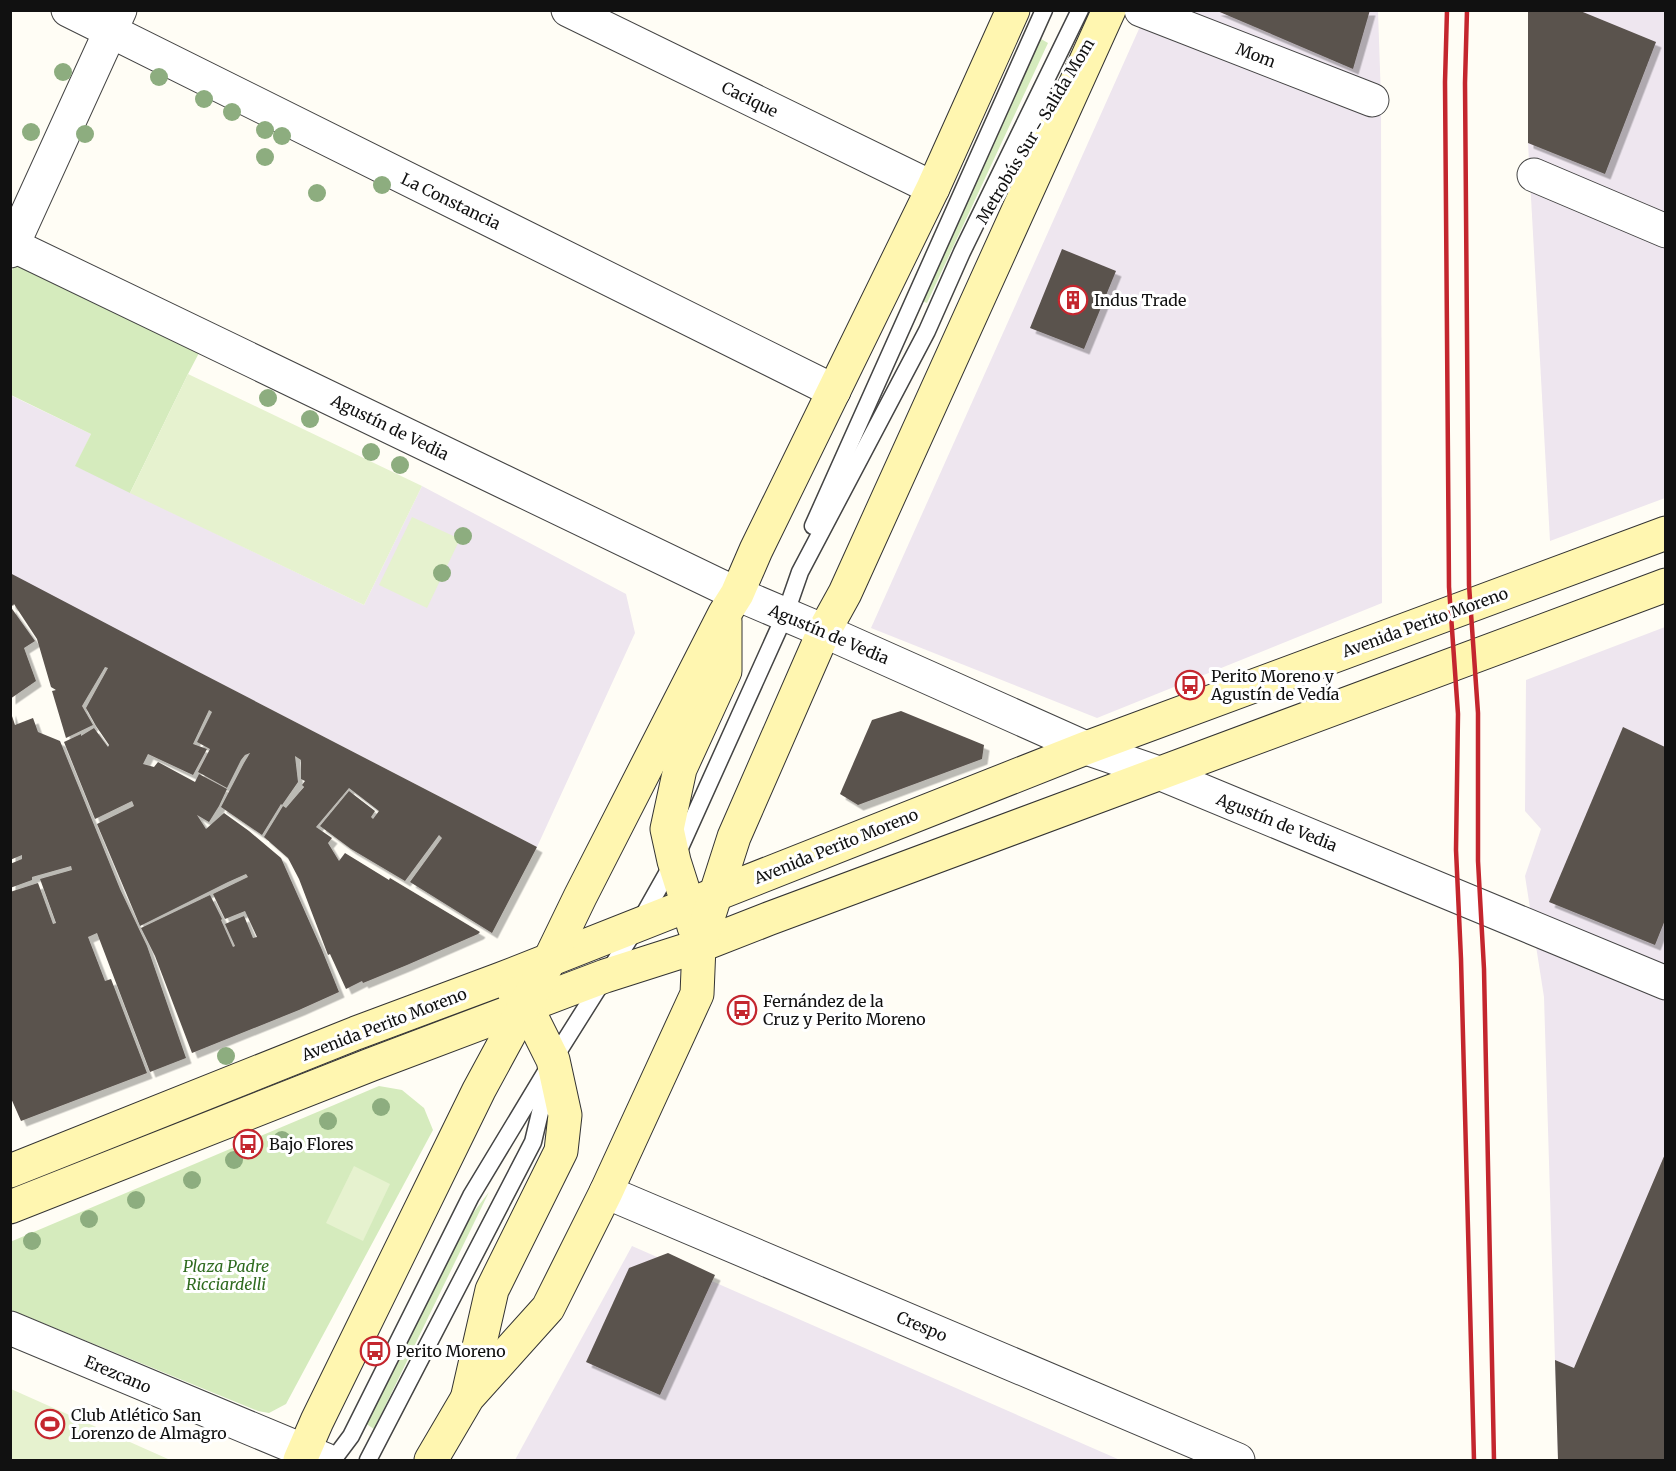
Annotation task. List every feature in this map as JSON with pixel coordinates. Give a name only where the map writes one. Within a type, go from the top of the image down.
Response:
[{"type":"main road","points":[[316,1458],[317,1421],[479,1090],[526,1006],[731,604],[933,188],[1013,10]]},
{"type":"main road","points":[[431,1461],[468,1397],[548,1308],[606,1192],[697,994],[702,899],[734,837],[824,631],[845,593],[1108,10]]},
{"type":"main road","name":"Avenida Perito Moreno","points":[[10,1171],[356,1033],[501,979],[1086,748],[1663,529]]},
{"type":"main road","name":"Avenida Perito Moreno","points":[[10,1207],[370,1065],[605,976],[699,946],[1665,585]]},
{"type":"main road","points":[[702,899],[674,861],[667,829],[680,769],[724,671],[731,604]]},
{"type":"main road","points":[[468,1397],[492,1290],[561,1151],[565,1115],[553,1060],[526,1006],[501,979]]},
{"type":"street","name":"La Constancia","points":[[68,10],[115,21],[834,391]]},
{"type":"street","name":"Cacique","points":[[568,10],[933,188]]},
{"type":"street","name":"Mom","points":[[1141,10],[1372,100]]},
{"type":"street","points":[[11,247],[115,21]]},
{"type":"street","points":[[1534,175],[1665,231]]},
{"type":"street","name":"Agustín de Vedia","points":[[11,247],[731,604],[785,615],[1086,748],[1159,774],[1665,983]]},
{"type":"street","name":"Crespo","points":[[606,1192],[1238,1461]]},
{"type":"street","name":"Erezcano","points":[[10,1328],[316,1458]]},
{"type":"lane","points":[[800,572],[800,554],[1044,10]]},
{"type":"lane","points":[[316,1458],[351,1436],[471,1196],[638,925],[674,861],[785,615],[800,572],[927,332],[962,252],[1080,10]]},
{"type":"lane","name":"Metrobús Sur - Salida Mom","points":[[962,252],[1108,10]]},
{"type":"lane","points":[[368,1461],[533,1142],[553,1060]]},
{"type":"shaded area","points":[[1147,11],[1378,11],[1381,99],[1382,603],[1097,718],[871,628]]},
{"type":"shaded area","points":[[1528,11],[1666,11],[1665,498],[1550,541],[1528,143]]},
{"type":"shaded area","points":[[10,395],[91,434],[76,466],[364,605],[422,486],[626,594],[635,633],[537,847],[11,575]]},
{"type":"shaded area","points":[[1665,627],[1665,1460],[1558,1460],[1544,997],[1525,876],[1541,829],[1525,811],[1526,680]]},
{"type":"shaded area","points":[[632,1246],[1120,1460],[515,1460]]},
{"type":"green space","points":[[1041,39],[1048,43],[927,303],[919,300]]},
{"type":"green space","points":[[17,261],[200,351],[130,493],[75,466],[91,434],[11,395],[10,274]]},
{"type":"green space","points":[[188,374],[422,486],[364,605],[130,493]]},
{"type":"green space","points":[[412,517],[460,539],[427,608],[379,585]]},
{"type":"green space","name":"Plaza Padre Ricciardelli","points":[[379,1086],[402,1090],[424,1108],[433,1130],[286,1404],[269,1413],[258,1411],[11,1310],[10,1242]]},
{"type":"green space","points":[[354,1166],[390,1184],[363,1241],[326,1223]]},
{"type":"green space","points":[[489,1192],[374,1429],[365,1423],[464,1225]]},
{"type":"green space","name":"Club Atlético San Lorenzo de Almagro","points":[[11,1389],[168,1459],[168,1460],[11,1460]]},
{"type":"building","points":[[1215,10],[1370,10],[1353,69]]},
{"type":"building","points":[[1528,10],[1578,10],[1656,42],[1605,174],[1528,143]]},
{"type":"building","name":"Indus Trade","points":[[1062,249],[1116,271],[1084,349],[1030,328]]},
{"type":"building","points":[[10,573],[537,847],[492,933],[410,882],[442,838],[439,835],[405,881],[351,849],[320,826],[349,791],[375,811],[371,817],[373,819],[379,811],[349,788],[316,827],[332,838],[328,843],[339,861],[345,853],[480,932],[346,989],[330,954],[328,955],[299,879],[288,858],[264,837],[283,806],[286,808],[304,787],[302,785],[305,781],[301,779],[301,760],[295,756],[298,782],[262,835],[221,807],[250,753],[241,760],[227,788],[198,772],[210,749],[197,742],[212,712],[209,710],[193,744],[207,749],[193,775],[148,754],[143,764],[154,767],[158,762],[195,782],[199,774],[227,789],[209,822],[197,815],[206,829],[224,813],[281,858],[339,992],[192,1053],[155,956],[141,928],[210,895],[233,947],[235,946],[225,924],[244,916],[253,938],[257,937],[245,911],[225,919],[213,894],[248,877],[246,874],[228,882],[140,926],[97,824],[134,806],[132,801],[95,819],[64,742],[94,728],[108,747],[109,745],[86,708],[108,668],[105,667],[82,706],[93,725],[66,738],[52,691],[56,690],[51,687],[37,639],[14,604],[13,606],[10,603]]},
{"type":"building","points":[[10,606],[35,641],[24,648],[36,681],[10,699]]},
{"type":"building","points":[[10,710],[15,725],[33,718],[38,732],[60,741],[120,889],[147,946],[186,1058],[150,1072],[97,933],[88,937],[105,981],[111,979],[147,1073],[21,1121],[10,1096],[10,892],[38,883],[53,924],[56,923],[40,879],[72,870],[71,866],[32,877],[32,880],[10,888],[10,864],[22,859],[22,855],[10,860]]},
{"type":"building","points":[[901,711],[984,745],[982,759],[858,805],[840,794],[872,720]]},
{"type":"building","points":[[1623,727],[1665,747],[1665,920],[1655,945],[1549,902]]},
{"type":"building","points":[[1665,1154],[1665,1460],[1558,1460],[1555,1360],[1574,1368]]},
{"type":"building","points":[[668,1253],[715,1275],[660,1395],[586,1362],[629,1268]]},
{"type":"railway","points":[[1447,10],[1445,82],[1449,587],[1458,714],[1456,850],[1474,1460]]},
{"type":"railway","points":[[1467,10],[1465,83],[1469,585],[1478,713],[1478,861],[1484,969],[1494,1460]]},
{"type":"place","name":"Indus Trade","points":[[1073,300]]},
{"type":"place","name":"Perito Moreno y Agustín de Vedía","points":[[1190,685]]},
{"type":"place","name":"Fernández de la Cruz y Perito Moreno","points":[[742,1010]]},
{"type":"place","name":"Bajo Flores","points":[[248,1144]]},
{"type":"place","name":"Perito Moreno","points":[[375,1351]]},
{"type":"place","name":"Club Atlético San Lorenzo de Almagro","points":[[50,1424]]}]
